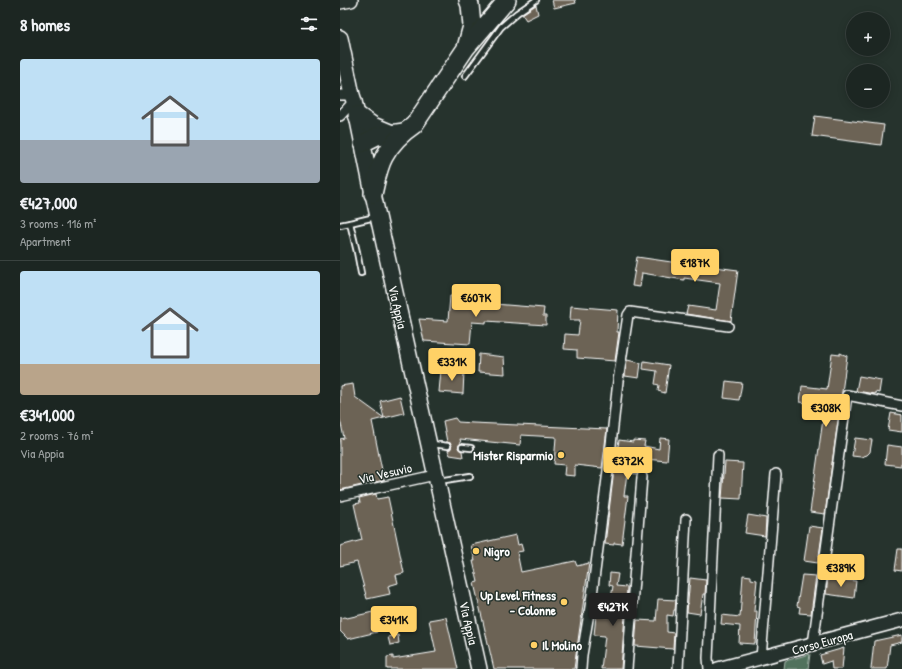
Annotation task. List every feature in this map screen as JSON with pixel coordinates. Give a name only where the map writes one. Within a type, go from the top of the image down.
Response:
[{"type":"highway","points":[[466,48],[472,26],[470,5],[468,0]]},
{"type":"highway","points":[[363,148],[373,152],[414,125],[466,48],[507,0]]},
{"type":"highway","points":[[351,102],[373,126],[396,137]]},
{"type":"highway","points":[[372,194],[384,158],[396,137]]},
{"type":"main road","points":[[340,2],[351,0]]},
{"type":"main road","name":"Via Appia","points":[[341,44],[351,102],[363,148],[478,668]]},
{"type":"main road","name":"Corso Europa","points":[[718,669],[902,620]]},
{"type":"street","points":[[340,116],[351,102]]},
{"type":"street","points":[[581,669],[609,464],[618,381],[628,315],[630,312],[728,326]]},
{"type":"street","points":[[813,644],[847,395],[902,406]]},
{"type":"street","points":[[709,669],[708,658],[718,455]]},
{"type":"street","points":[[761,658],[776,474]]},
{"type":"street","points":[[626,669],[642,477]]},
{"type":"street","name":"Via Vesuvio","points":[[340,496],[436,478]]},
{"type":"street","points":[[678,669],[686,519]]},
{"type":"lane","points":[[465,76],[501,27],[517,13],[536,0]]},
{"type":"lane","points":[[340,225],[378,217]]},
{"type":"lane","points":[[350,223],[361,273]]},
{"type":"lane","points":[[429,444],[448,446]]},
{"type":"lane","points":[[462,447],[471,448]]},
{"type":"lane","points":[[436,478],[470,476]]},
{"type":"green space","points":[[810,654],[808,669],[784,669],[785,661]]},
{"type":"building","points":[[552,0],[575,0],[576,3],[554,8]]},
{"type":"building","points":[[536,5],[538,14],[526,20],[522,14]]},
{"type":"building","points":[[815,116],[884,125],[881,145],[812,136]]},
{"type":"building","points":[[637,257],[738,270],[731,321],[686,314],[688,306],[716,310],[720,283],[684,278],[684,280],[642,273],[640,287],[632,286]]},
{"type":"building","points":[[450,296],[494,297],[494,304],[544,308],[543,316],[546,316],[546,325],[486,321],[486,323],[472,322],[470,344],[424,341],[419,319],[448,321]]},
{"type":"building","points":[[571,306],[618,310],[617,332],[619,332],[615,361],[577,358],[577,350],[564,349],[565,334],[578,335],[580,320],[570,320]]},
{"type":"building","points":[[840,353],[847,356],[825,514],[810,512],[825,405],[800,402],[802,386],[827,389],[832,354],[840,355]]},
{"type":"building","points":[[479,354],[504,357],[505,374],[478,372]]},
{"type":"building","points":[[627,360],[641,363],[639,378],[625,376]]},
{"type":"building","points":[[644,361],[669,365],[665,393],[658,391],[659,385],[655,384],[657,371],[643,369]]},
{"type":"building","points":[[441,370],[464,372],[463,394],[439,392]]},
{"type":"building","points":[[859,376],[881,380],[879,393],[875,392],[875,394],[856,391]]},
{"type":"building","points":[[726,381],[742,383],[739,400],[724,398]]},
{"type":"building","points":[[353,384],[355,397],[384,418],[372,421],[384,480],[340,490],[340,439],[344,438],[340,419],[340,386]]},
{"type":"building","points":[[400,396],[404,413],[384,418],[380,401]]},
{"type":"building","points":[[891,413],[902,415],[902,432],[888,430]]},
{"type":"building","points":[[455,418],[458,422],[607,429],[602,468],[575,465],[575,476],[564,475],[565,465],[554,464],[556,437],[521,435],[520,445],[460,439],[461,443],[458,448],[462,451],[463,457],[450,455],[448,450],[452,445],[447,442],[443,421]]},
{"type":"building","points":[[660,438],[669,439],[667,461],[645,459],[644,471],[640,471],[637,474],[627,473],[624,496],[628,496],[622,544],[605,544],[619,440],[633,442],[633,440],[645,441],[644,446],[659,449]]},
{"type":"building","points":[[855,438],[872,440],[870,452],[867,455],[861,457],[852,456]]},
{"type":"building","points":[[887,445],[902,447],[901,466],[885,464]]},
{"type":"building","points":[[725,462],[743,463],[741,499],[722,498]]},
{"type":"building","points":[[376,494],[377,499],[388,497],[404,573],[396,575],[398,583],[388,586],[390,594],[367,599],[357,562],[340,566],[340,546],[362,540],[354,504],[360,503],[359,498]]},
{"type":"building","points":[[748,515],[766,518],[765,536],[745,533]]},
{"type":"building","points":[[809,526],[823,528],[818,563],[804,561]]},
{"type":"building","points":[[516,535],[518,545],[521,544],[523,551],[517,552],[521,572],[575,561],[577,566],[589,563],[574,669],[494,669],[474,583],[478,582],[471,545]]},
{"type":"building","points":[[898,549],[902,549],[902,571],[895,570]]},
{"type":"building","points":[[610,573],[618,574],[616,586],[627,587],[621,669],[601,669],[605,636],[594,635],[596,616],[608,617],[613,586],[609,585]]},
{"type":"building","points":[[743,575],[751,576],[751,579],[757,580],[754,611],[757,611],[755,644],[739,643],[740,626],[721,624],[722,615],[740,617]]},
{"type":"building","points":[[802,575],[816,576],[811,614],[799,613],[800,607],[797,606]]},
{"type":"building","points":[[690,578],[706,580],[705,594],[703,594],[700,614],[687,612]]},
{"type":"building","points":[[828,578],[856,581],[854,598],[826,594]]},
{"type":"building","points":[[658,599],[676,600],[673,616],[667,615],[667,632],[674,633],[673,649],[635,646],[637,620],[656,621]]},
{"type":"building","points":[[373,612],[377,632],[348,639],[340,631],[340,618],[347,618]]},
{"type":"building","points":[[446,617],[458,669],[387,669],[387,657],[393,656],[393,659],[436,652],[429,620]]},
{"type":"building","points":[[398,635],[399,643],[390,645],[388,637]]},
{"type":"building","points":[[902,635],[902,642],[890,645],[887,669],[871,669],[874,641]]},
{"type":"building","points":[[844,648],[842,669],[832,669],[831,661],[822,664],[820,655]]},
{"type":"place","name":"Mister Risparmio","points":[[561,455]]},
{"type":"place","name":"Nigro","points":[[476,551]]},
{"type":"place","name":"Up Level Fitness - Colonne","points":[[564,602]]},
{"type":"place","name":"Il Molino","points":[[534,645]]}]
